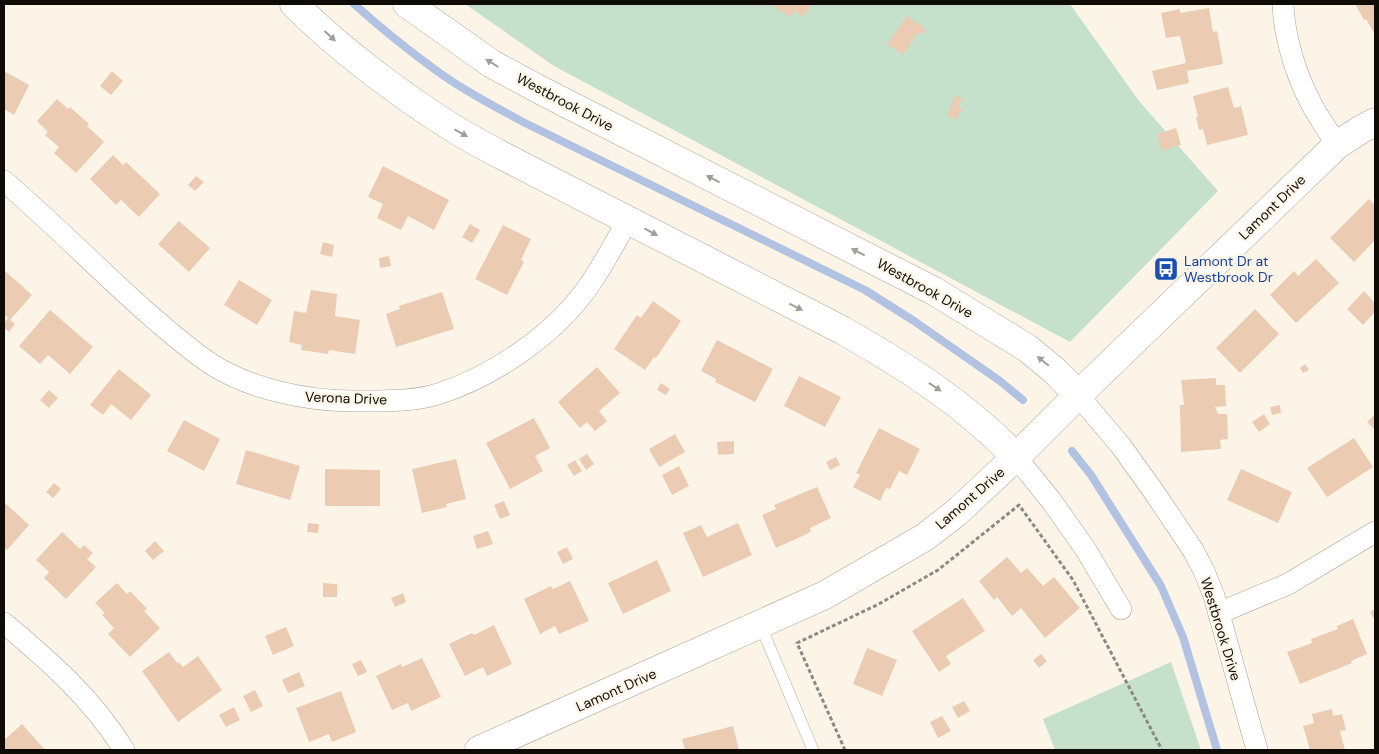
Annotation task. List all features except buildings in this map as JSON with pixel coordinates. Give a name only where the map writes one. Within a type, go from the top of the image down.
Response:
[{"type":"street","points":[[294,4],[335,41],[376,74],[453,129],[842,330],[890,357],[940,390],[973,416],[1016,458],[1053,503],[1086,550],[1121,609]]},
{"type":"street","name":"Westbrook Drive","points":[[407,4],[492,64],[934,291],[1027,348],[1055,371],[1121,446],[1193,550],[1204,571],[1218,613],[1257,750]]},
{"type":"street","points":[[1283,4],[1284,22],[1299,77],[1311,104],[1337,145]]},
{"type":"street","name":"Lamont Drive","points":[[479,750],[825,595],[925,537],[956,513],[1016,458],[1078,395],[1337,145],[1375,122]]},
{"type":"street","name":"Verona Drive","points":[[4,181],[163,327],[212,365],[232,375],[284,394],[344,401],[406,398],[437,394],[484,374],[510,360],[546,332],[573,306],[589,286],[628,220]]},
{"type":"street","points":[[1218,613],[1288,584],[1375,532]]},
{"type":"street","points":[[4,623],[53,664],[86,697],[124,750]]},
{"type":"lane","points":[[760,624],[813,750]]},
{"type":"path","points":[[845,750],[797,643],[877,605],[938,570],[1019,505],[1073,580],[1162,750]]},
{"type":"green space","points":[[465,4],[1070,4],[1139,101],[1218,191],[1070,342],[554,66]]},
{"type":"green space","points":[[1171,662],[1201,750],[1055,750],[1043,719]]},
{"type":"waterway","points":[[354,4],[416,55],[468,92],[523,122],[865,290],[914,321],[1000,381],[1023,400]]},
{"type":"waterway","points":[[1072,451],[1091,475],[1161,586],[1183,637],[1217,750]]},
{"type":"place","name":"Lamont Dr at Westbrook Dr","points":[[1166,269]]}]
